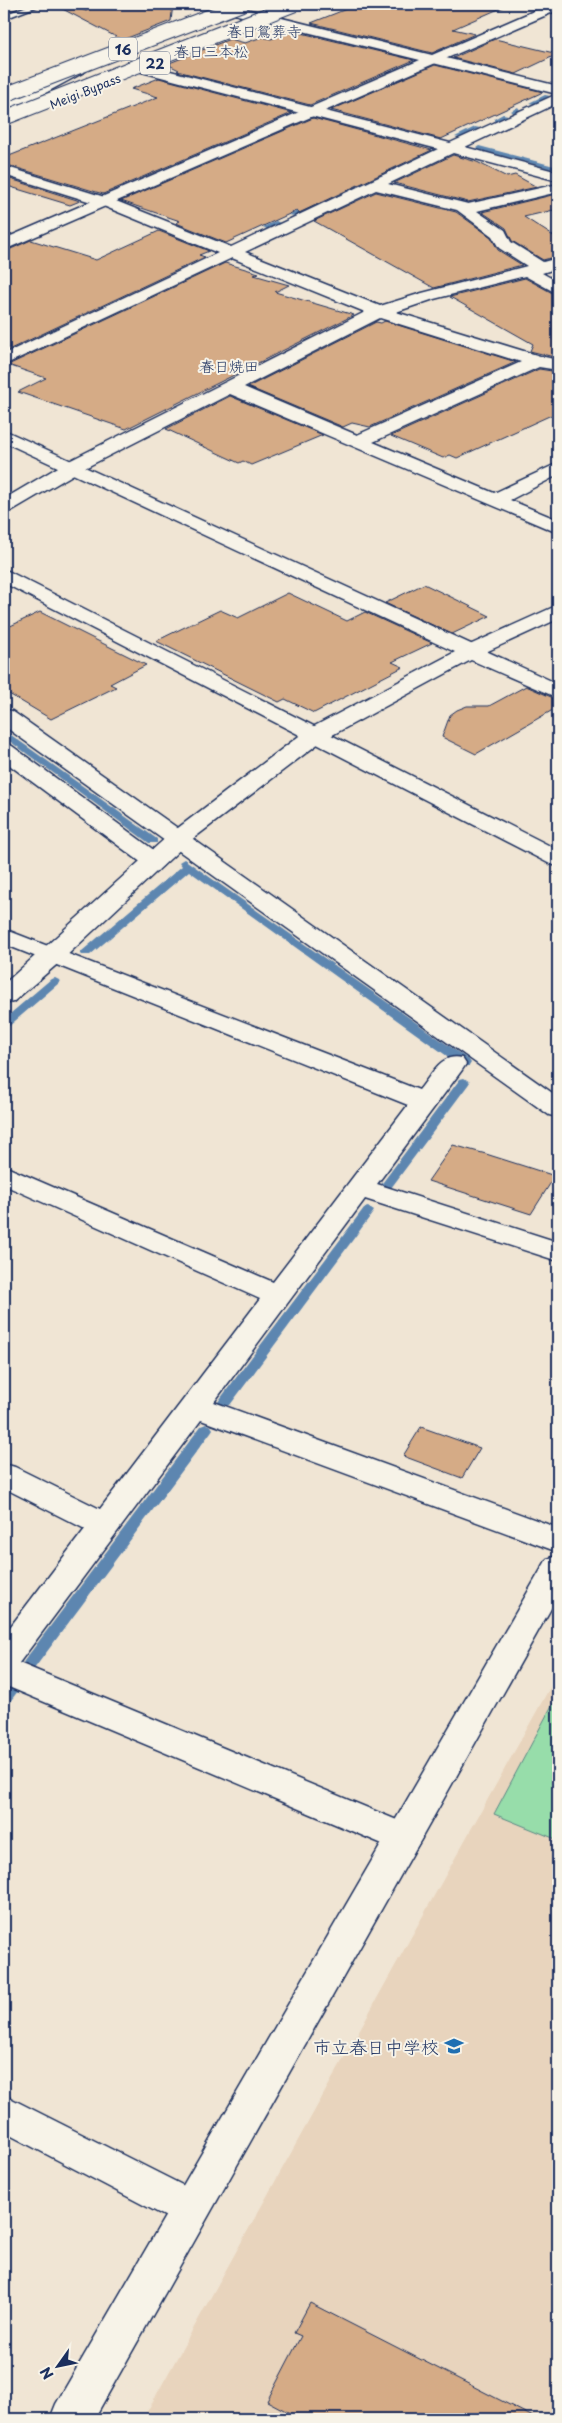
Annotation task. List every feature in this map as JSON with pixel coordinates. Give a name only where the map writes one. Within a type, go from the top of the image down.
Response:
[{"type":"main road","name":"16","points":[[4,95],[242,4]]},
{"type":"main road","points":[[81,88],[98,72],[271,4]]},
{"type":"main road","name":"16","points":[[4,118],[295,4]]},
{"type":"main road","name":"Meigi Bypass","points":[[4,123],[306,4]]},
{"type":"main road","points":[[4,106],[105,55],[223,5],[269,19],[558,90]]},
{"type":"main road","name":"22","points":[[4,90],[223,5]]},
{"type":"main road","points":[[4,245],[558,5]]},
{"type":"main road","points":[[144,68],[453,148],[557,177]]},
{"type":"main road","points":[[4,360],[558,98]]},
{"type":"main road","points":[[4,170],[106,202],[379,312],[537,361],[558,365]]},
{"type":"main road","points":[[465,209],[557,177]]},
{"type":"main road","points":[[374,185],[465,209],[499,233],[505,245],[558,289]]},
{"type":"main road","points":[[4,507],[72,467],[379,312],[428,296],[558,263]]},
{"type":"main road","points":[[357,442],[537,361]]},
{"type":"main road","points":[[231,388],[558,527]]},
{"type":"main road","points":[[4,435],[558,692]]},
{"type":"main road","points":[[494,500],[558,468]]},
{"type":"main road","points":[[4,575],[558,859]]},
{"type":"main road","points":[[4,997],[53,955],[178,839],[315,735],[470,652],[558,612]]},
{"type":"main road","points":[[4,716],[558,1109]]},
{"type":"main road","points":[[4,751],[154,860]]},
{"type":"main road","points":[[4,936],[425,1102]]},
{"type":"main road","points":[[4,1659],[453,1064]]},
{"type":"main road","points":[[4,1175],[278,1296]]},
{"type":"main road","points":[[360,1188],[558,1252]]},
{"type":"main road","points":[[194,1406],[558,1540]]},
{"type":"main road","points":[[4,1475],[105,1525]]},
{"type":"main road","points":[[71,2419],[558,1568]]},
{"type":"main road","points":[[4,1671],[404,1838]]},
{"type":"main road","points":[[4,2113],[190,2209]]},
{"type":"lane","points":[[5,8],[34,4]]},
{"type":"lane","points":[[72,4],[86,7]]},
{"type":"shaded area","name":"市立春日中学校","points":[[558,1673],[558,2419],[143,2419]]},
{"type":"green space","points":[[558,1694],[558,1840],[494,1814]]},
{"type":"building","points":[[53,4],[66,4],[86,11],[92,8],[87,4],[173,4],[171,21],[122,40]]},
{"type":"building","points":[[359,4],[510,4],[453,29],[475,34],[432,53],[311,23]]},
{"type":"building","points":[[293,31],[414,60],[310,105],[177,71],[179,70],[167,64],[230,39],[245,43],[262,37],[271,39]]},
{"type":"building","points":[[495,39],[558,54],[516,74],[453,58]]},
{"type":"building","points":[[435,65],[543,92],[441,139],[331,110]]},
{"type":"building","points":[[159,78],[292,113],[103,194],[4,164],[4,158],[158,97],[131,89]]},
{"type":"building","points":[[313,118],[432,150],[299,213],[296,211],[226,243],[176,223],[180,221],[121,201]]},
{"type":"building","points":[[453,155],[477,162],[507,177],[515,175],[537,187],[468,202],[394,183]]},
{"type":"building","points":[[4,177],[80,201],[70,205],[4,185]]},
{"type":"building","points":[[376,192],[456,212],[491,237],[498,250],[522,265],[434,288],[314,221]]},
{"type":"building","points":[[552,195],[558,199],[558,209],[524,217],[558,239],[558,256],[543,260],[512,241],[506,228],[482,212]]},
{"type":"building","points":[[159,231],[209,251],[199,255],[205,257],[4,352],[4,252],[31,240],[96,260]]},
{"type":"building","points":[[225,263],[259,273],[254,275],[289,285],[275,292],[354,315],[126,429],[18,392],[46,378],[8,365]]},
{"type":"building","points":[[525,278],[558,296],[558,358],[530,351],[533,344],[450,297]]},
{"type":"building","points":[[385,321],[516,362],[370,427],[352,423],[343,427],[248,387],[376,322],[381,323]]},
{"type":"building","points":[[539,369],[558,372],[558,412],[457,458],[450,455],[443,458],[391,436]]},
{"type":"building","points":[[230,396],[323,435],[251,465],[243,461],[239,463],[166,429]]},
{"type":"building","points":[[424,584],[490,616],[452,634],[385,603]]},
{"type":"building","points":[[288,593],[347,621],[365,612],[432,643],[392,662],[403,667],[314,713],[285,699],[279,702],[156,641],[220,610],[238,618]]},
{"type":"building","points":[[40,612],[146,665],[110,684],[116,687],[51,719],[4,691],[4,629]]},
{"type":"building","points":[[526,686],[558,700],[558,707],[476,754],[442,737],[450,715],[457,710],[467,706],[489,706]]},
{"type":"building","points":[[453,1145],[555,1176],[531,1214],[428,1181]]},
{"type":"building","points":[[421,1427],[480,1448],[462,1478],[403,1456]]},
{"type":"building","points":[[310,2303],[537,2419],[301,2419],[267,2401],[301,2336],[294,2333]]},
{"type":"waterway","points":[[532,103],[547,96]]},
{"type":"waterway","points":[[514,111],[518,109]]},
{"type":"waterway","points":[[496,120],[505,115]]},
{"type":"waterway","points":[[458,137],[477,128]]},
{"type":"waterway","points":[[479,148],[552,167]]},
{"type":"waterway","points":[[293,215],[312,206]]},
{"type":"waterway","points":[[267,227],[276,223]]},
{"type":"waterway","points":[[4,733],[153,841]]},
{"type":"waterway","points":[[184,862],[465,1063]]},
{"type":"waterway","points":[[86,953],[188,866]]},
{"type":"waterway","points":[[4,1025],[55,981]]},
{"type":"waterway","points":[[384,1189],[464,1082]]},
{"type":"waterway","points":[[225,1402],[368,1211]]},
{"type":"waterway","points":[[29,1665],[206,1429]]},
{"type":"waterway","points":[[4,1699],[10,1691]]},
{"type":"place","name":"市立春日中学校","points":[[454,2046]]},
{"type":"district","name":"春日鴛葬寺","points":[[264,30]]},
{"type":"district","name":"春日三本松","points":[[211,50]]},
{"type":"district","name":"春日焼田","points":[[229,365]]}]
